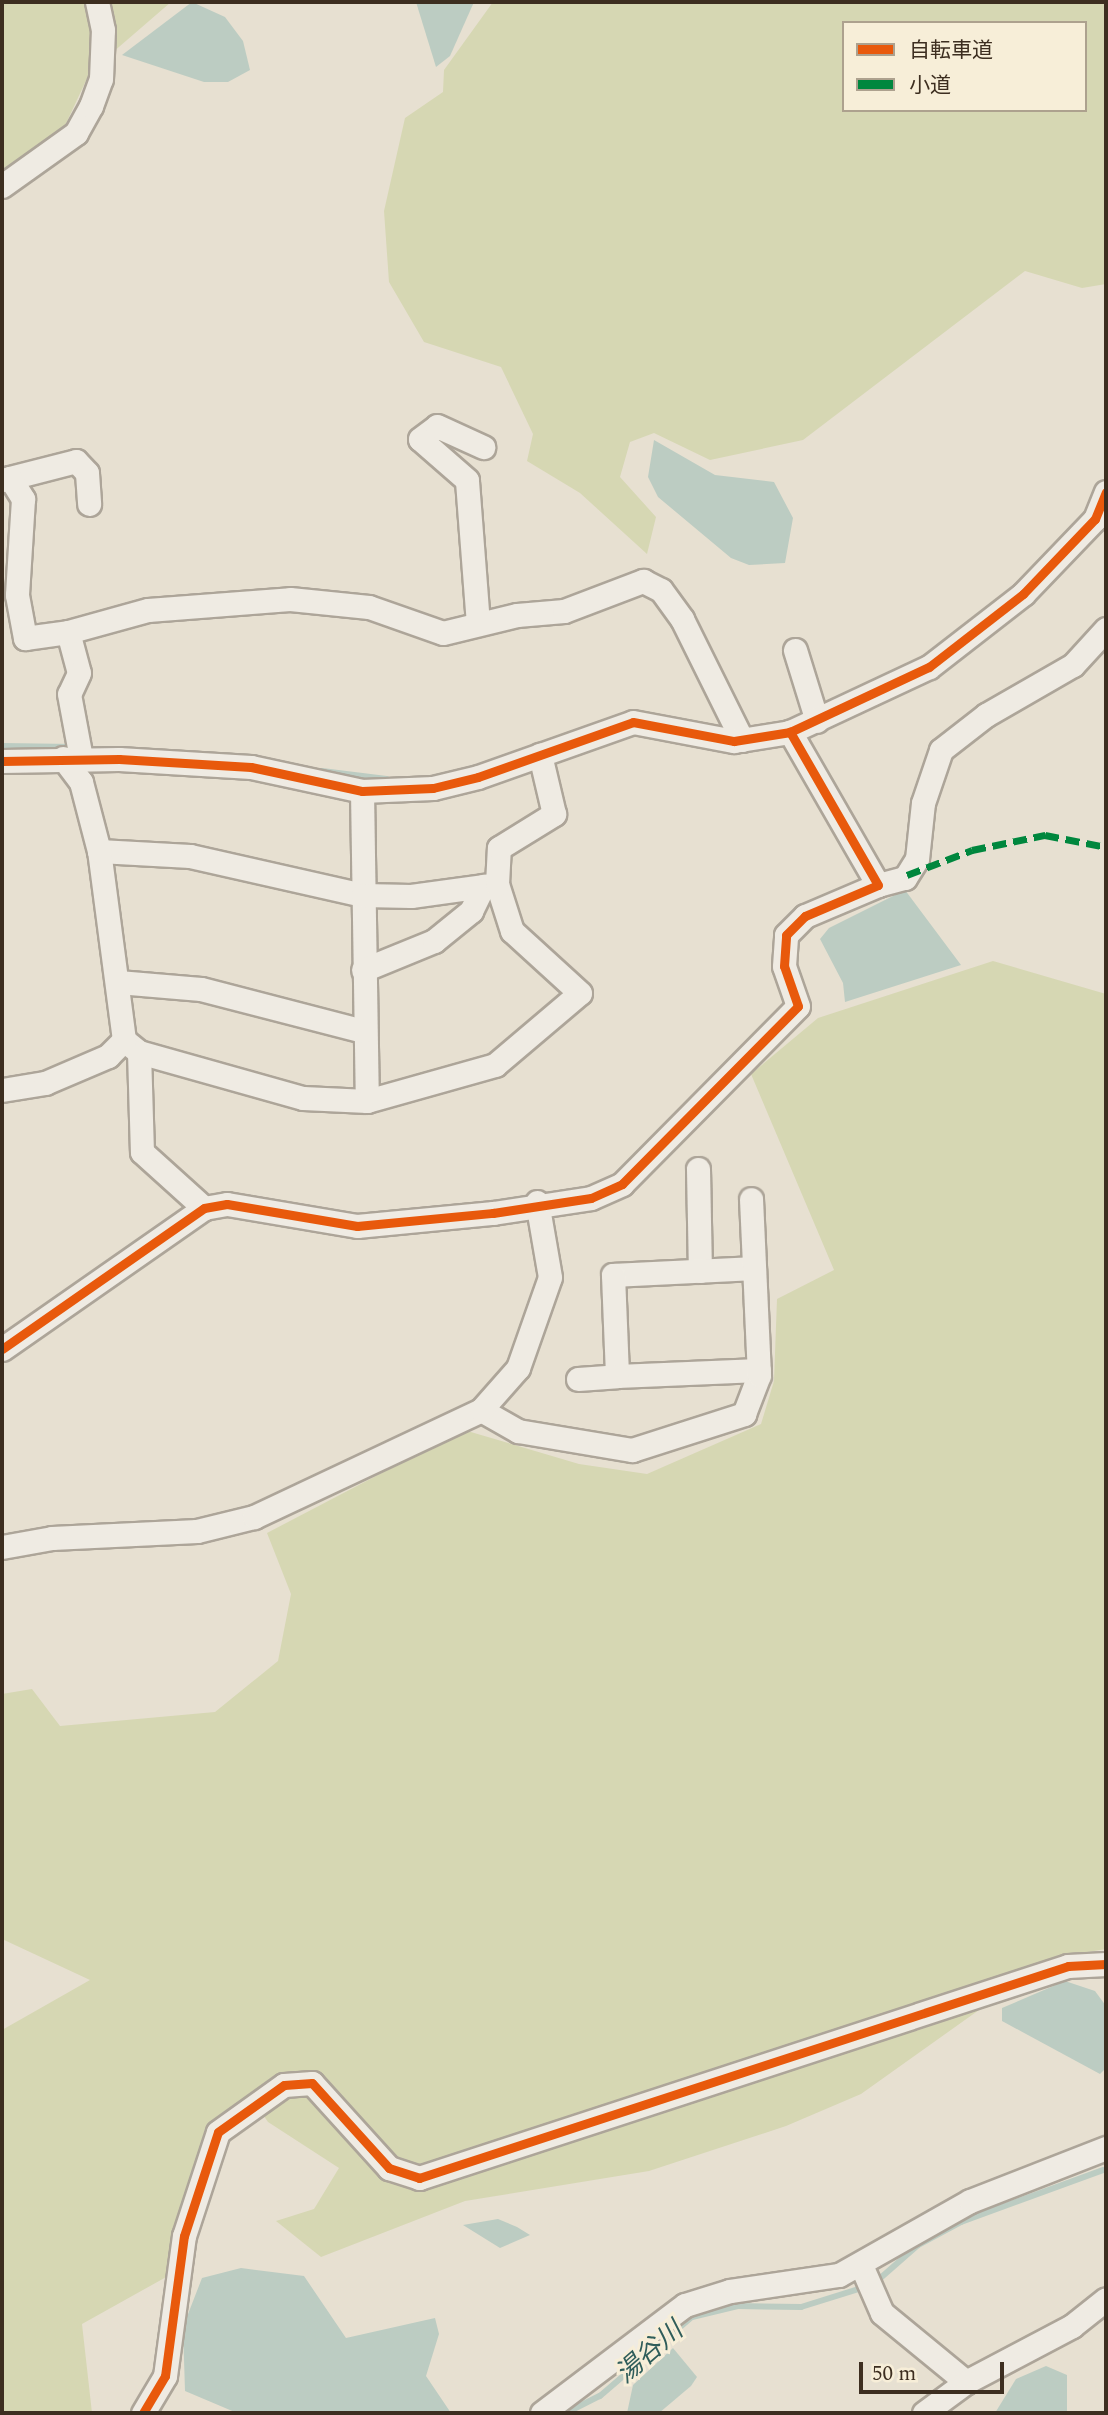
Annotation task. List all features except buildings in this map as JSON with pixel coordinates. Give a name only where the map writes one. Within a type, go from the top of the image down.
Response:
[{"type":"street","points":[[2,186],[76,133],[91,107],[101,79],[103,30],[97,2]]},
{"type":"street","points":[[478,624],[467,480],[420,439],[437,426],[483,447]]},
{"type":"street","points":[[89,503],[87,473],[76,461],[6,479],[23,499],[9,597],[25,638],[68,632],[148,610],[242,600],[369,607],[443,633],[478,624],[564,611],[643,581],[661,590],[682,619],[743,740]]},
{"type":"street","points":[[2,761],[72,758],[251,767],[362,791],[433,788],[540,755],[633,722],[743,740],[790,733],[929,667],[1023,594],[1094,519],[1106,492]]},
{"type":"street","points":[[2,1349],[204,1208],[227,1204],[356,1226],[449,1220],[537,1202],[607,1192],[642,1167],[798,1006],[784,965],[786,935],[805,916],[878,885],[905,878],[917,859],[923,803],[942,750],[986,715],[1073,665],[1106,629]]},
{"type":"street","points":[[68,632],[79,673],[69,694],[72,758],[99,851],[118,982],[132,1046],[142,1152],[204,1208]]},
{"type":"street","points":[[795,650],[817,721]]},
{"type":"street","points":[[790,733],[878,885]]},
{"type":"street","points":[[363,970],[434,941],[471,911],[490,885],[499,848],[554,814],[540,755]]},
{"type":"street","points":[[362,791],[363,1031],[367,1101]]},
{"type":"street","points":[[99,851],[190,856],[363,895],[411,896],[490,885]]},
{"type":"street","points":[[2,1090],[44,1083],[132,1046],[303,1098],[367,1101],[495,1065],[580,993],[512,932],[490,885]]},
{"type":"street","points":[[118,982],[201,989],[363,1031]]},
{"type":"street","points":[[698,1168],[700,1271]]},
{"type":"street","points":[[481,1410],[518,1431],[632,1450],[744,1413],[759,1370],[751,1199]]},
{"type":"street","points":[[2,1547],[52,1538],[197,1531],[254,1517],[481,1410],[518,1368],[550,1277],[537,1202]]},
{"type":"street","points":[[617,1376],[612,1275],[754,1268]]},
{"type":"street","points":[[578,1380],[759,1370]]},
{"type":"street","points":[[143,2413],[165,2376],[184,2236],[218,2132],[284,2085],[312,2083],[389,2168],[419,2178],[1068,1966],[1106,1964]]},
{"type":"street","points":[[542,2413],[685,2305],[861,2265],[937,2217],[1105,2152]]},
{"type":"street","points":[[861,2265],[882,2314],[966,2382]]},
{"type":"street","points":[[924,2413],[966,2382],[1072,2326],[1106,2299]]},
{"type":"green space","points":[[2,2],[171,2],[90,72],[63,130],[2,181]]},
{"type":"green space","points":[[493,2],[1106,2],[1106,284],[1082,288],[1025,271],[803,440],[710,460],[654,433],[630,442],[620,477],[656,517],[647,554],[580,493],[527,461],[533,434],[501,367],[424,342],[389,282],[384,211],[405,118],[443,92],[444,70]]},
{"type":"green space","points":[[993,961],[1106,994],[1106,1949],[1052,1958],[861,2094],[786,2126],[649,2171],[465,2201],[321,2257],[276,2221],[314,2209],[339,2168],[268,2122],[250,2096],[209,2124],[186,2192],[168,2276],[82,2324],[92,2413],[2,2413],[2,2030],[90,1980],[2,1939],[2,1694],[32,1689],[60,1726],[215,1712],[278,1661],[291,1594],[267,1533],[464,1430],[579,1464],[647,1474],[761,1424],[774,1381],[777,1299],[834,1270],[751,1074],[818,1018]]},
{"type":"shaded area","points":[[192,2],[225,17],[243,41],[250,70],[228,82],[204,82],[122,55]]},
{"type":"shaded area","points":[[416,2],[474,2],[450,56],[436,67]]},
{"type":"shaded area","points":[[654,440],[715,475],[774,482],[793,518],[785,563],[749,565],[731,558],[658,497],[648,477]]},
{"type":"shaded area","points":[[905,890],[961,965],[845,1002],[843,983],[820,939],[829,928]]},
{"type":"shaded area","points":[[1065,1981],[1095,1991],[1106,2006],[1106,2068],[1100,2074],[1002,2021],[1002,2008]]},
{"type":"shaded area","points":[[498,2219],[530,2235],[500,2248],[463,2225]]},
{"type":"shaded area","points":[[241,2268],[304,2276],[346,2338],[435,2318],[439,2334],[426,2376],[451,2413],[237,2413],[185,2391],[183,2327],[202,2278]]},
{"type":"shaded area","points":[[673,2348],[697,2377],[691,2386],[659,2413],[627,2413],[633,2385]]},
{"type":"shaded area","points":[[1046,2366],[1067,2375],[1067,2413],[995,2413],[1016,2379]]},
{"type":"waterway","points":[[2,746],[74,747]]},
{"type":"waterway","points":[[322,771],[387,779]]},
{"type":"waterway","name":"湯谷川","points":[[877,2281],[918,2245],[961,2222],[1103,2170]]},
{"type":"waterway","name":"湯谷川","points":[[566,2413],[600,2396],[692,2317],[738,2306],[801,2307],[862,2288]]},
{"type":"marked path","points":[[907,875],[972,850],[1045,835],[1106,847]]},
{"type":"cycle path","points":[[2,761],[119,759],[251,767],[362,791],[433,788],[478,777],[633,722],[734,741],[790,732],[929,667],[1023,594],[1095,519],[1106,492]]},
{"type":"cycle path","points":[[2,1349],[204,1208],[227,1204],[357,1226],[493,1213],[591,1198],[622,1184],[798,1006],[784,966],[786,935],[805,916],[878,885],[790,732]]},
{"type":"cycle path","points":[[143,2413],[165,2376],[184,2236],[218,2132],[284,2085],[312,2083],[389,2168],[419,2178],[1068,1966],[1106,1964]]}]
